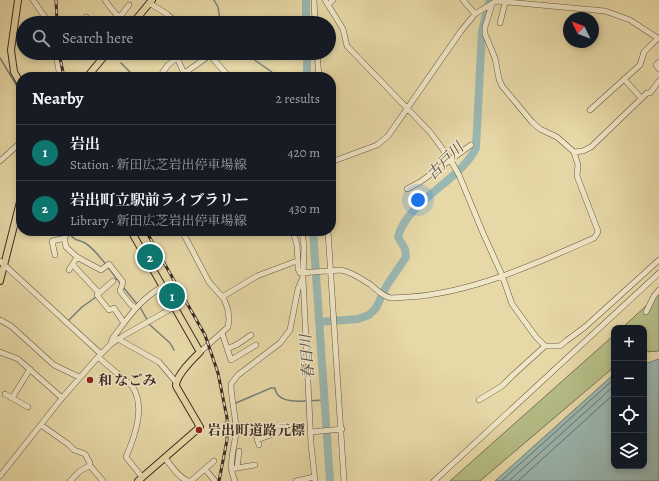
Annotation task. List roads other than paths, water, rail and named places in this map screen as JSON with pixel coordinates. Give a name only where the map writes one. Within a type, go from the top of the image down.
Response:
[{"type":"main road","points":[[16,75],[14,72],[11,50],[18,0]]},
{"type":"main road","points":[[139,16],[150,2]]},
{"type":"main road","points":[[91,72],[101,60]]},
{"type":"main road","points":[[0,281],[2,263],[16,215]]},
{"type":"main road","points":[[134,236],[200,352],[186,367],[176,382],[176,386],[200,427],[140,480]]},
{"type":"street","points":[[33,0],[44,16]]},
{"type":"street","points":[[105,0],[117,16]]},
{"type":"street","points":[[314,0],[315,16]]},
{"type":"street","points":[[333,0],[326,2],[335,16]]},
{"type":"street","points":[[463,0],[475,14]]},
{"type":"street","points":[[150,2],[169,16]]},
{"type":"street","points":[[294,236],[297,245],[298,269],[300,272],[304,274],[329,270],[347,271],[366,282],[378,292],[392,298],[424,296],[482,283],[594,238],[598,231],[577,176],[578,165],[574,152],[557,137],[540,130],[502,86],[499,79],[495,58],[485,34],[485,27],[495,2]]},
{"type":"street","points":[[336,160],[377,145],[388,136],[475,14],[495,2],[605,11],[630,20],[658,38],[644,52],[640,65],[590,110]]},
{"type":"street","points":[[500,23],[505,3]]},
{"type":"street","points":[[121,16],[129,6]]},
{"type":"street","points":[[336,18],[343,29],[347,46],[430,132],[450,159],[459,175],[482,233],[502,275],[512,304],[536,337],[545,346]]},
{"type":"street","points":[[57,60],[59,72]]},
{"type":"street","points":[[163,72],[168,65],[174,60]]},
{"type":"street","points":[[178,60],[184,72]]},
{"type":"street","points":[[185,72],[202,60]]},
{"type":"street","points":[[215,60],[225,72]]},
{"type":"street","points":[[318,60],[319,72]]},
{"type":"street","points":[[659,62],[656,65],[659,69]]},
{"type":"street","points":[[624,79],[642,98]]},
{"type":"street","points":[[574,152],[582,151],[595,144],[647,92],[650,93],[659,81]]},
{"type":"street","points":[[407,189],[420,182],[471,145]]},
{"type":"street","points":[[1,159],[16,146]]},
{"type":"street","points":[[185,236],[208,282],[222,297],[228,310],[229,325],[200,352]]},
{"type":"street","points":[[296,481],[314,479],[303,236]]},
{"type":"street","points":[[328,236],[329,270],[342,429],[342,464],[344,481]]},
{"type":"street","points":[[56,255],[52,241],[65,238],[66,247],[77,257],[101,270],[109,264],[124,282],[120,291],[130,305],[136,308]]},
{"type":"street","points":[[69,270],[73,266],[77,257]]},
{"type":"street","points":[[479,400],[502,386],[545,346],[560,346],[585,327],[659,260]]},
{"type":"street","points":[[222,297],[257,276],[298,262]]},
{"type":"street","points":[[2,263],[132,386],[136,392],[139,407],[136,429],[126,457],[140,480]]},
{"type":"street","points":[[73,266],[109,310],[114,308],[124,323]]},
{"type":"street","points":[[434,481],[659,273]]},
{"type":"street","points":[[235,481],[234,468],[236,431],[231,384],[238,375],[273,350],[287,336],[290,330],[298,289],[304,274]]},
{"type":"street","points":[[97,295],[113,281]]},
{"type":"street","points":[[111,344],[112,339],[136,308],[151,293],[162,287]]},
{"type":"street","points":[[646,312],[654,296],[659,290]]},
{"type":"street","points":[[0,476],[79,377],[111,344],[118,338],[174,307]]},
{"type":"street","points":[[0,320],[11,326],[54,365],[79,377]]},
{"type":"street","points":[[222,333],[231,360],[256,345]]},
{"type":"street","points":[[227,349],[238,344],[251,335]]},
{"type":"street","points":[[118,338],[159,362],[176,382]]},
{"type":"street","points":[[0,352],[18,359],[62,398]]},
{"type":"street","points":[[12,398],[30,369]]},
{"type":"street","points":[[5,394],[28,407]]},
{"type":"street","points":[[41,425],[74,450],[85,454],[90,463],[89,466],[102,481]]},
{"type":"street","points":[[236,431],[254,427],[258,442],[273,434]]},
{"type":"street","points":[[311,432],[342,429]]},
{"type":"street","points":[[234,468],[239,451]]},
{"type":"street","points":[[165,458],[180,477],[186,481],[190,481],[214,461]]},
{"type":"street","points":[[234,468],[254,465]]},
{"type":"street","points":[[70,481],[80,471],[89,466]]},
{"type":"street","points":[[205,469],[215,481]]},
{"type":"water","points":[[659,359],[659,481],[495,481],[611,377],[611,469],[647,469],[647,363]]},
{"type":"waterway","points":[[214,0],[218,7],[220,16]]},
{"type":"waterway","name":"春日川","points":[[306,0],[306,16]]},
{"type":"waterway","name":"古戸川","points":[[319,322],[358,319],[369,315],[376,308],[387,285],[406,257],[405,249],[398,237],[403,224],[422,202],[458,171],[476,148],[482,31],[490,0]]},
{"type":"waterway","points":[[0,58],[16,85]]},
{"type":"waterway","points":[[255,60],[272,72]]},
{"type":"waterway","name":"春日川","points":[[307,60],[307,72]]},
{"type":"waterway","points":[[121,63],[130,72]]},
{"type":"waterway","points":[[72,236],[94,250],[117,279]]},
{"type":"waterway","name":"春日川","points":[[313,236],[330,481]]},
{"type":"waterway","points":[[114,281],[117,279],[121,284]]},
{"type":"waterway","points":[[123,287],[137,304]]},
{"type":"waterway","points":[[68,321],[82,307],[96,297]]},
{"type":"waterway","points":[[140,307],[150,325],[170,343],[174,350]]},
{"type":"waterway","points":[[236,403],[271,388],[275,388],[277,394],[288,400],[324,400]]},
{"type":"railway","points":[[56,0],[57,16]]},
{"type":"railway","points":[[60,60],[63,72]]},
{"type":"railway","points":[[149,236],[205,335],[218,373],[227,418],[227,440],[219,481]]},
{"type":"place","name":"岩出町立駅前ライブラリー","points":[[150,257]]},
{"type":"place","name":"岩出","points":[[172,296]]},
{"type":"place","name":"和 なごみ","points":[[90,380]]},
{"type":"place","name":"岩出町道路元標","points":[[199,430]]}]
